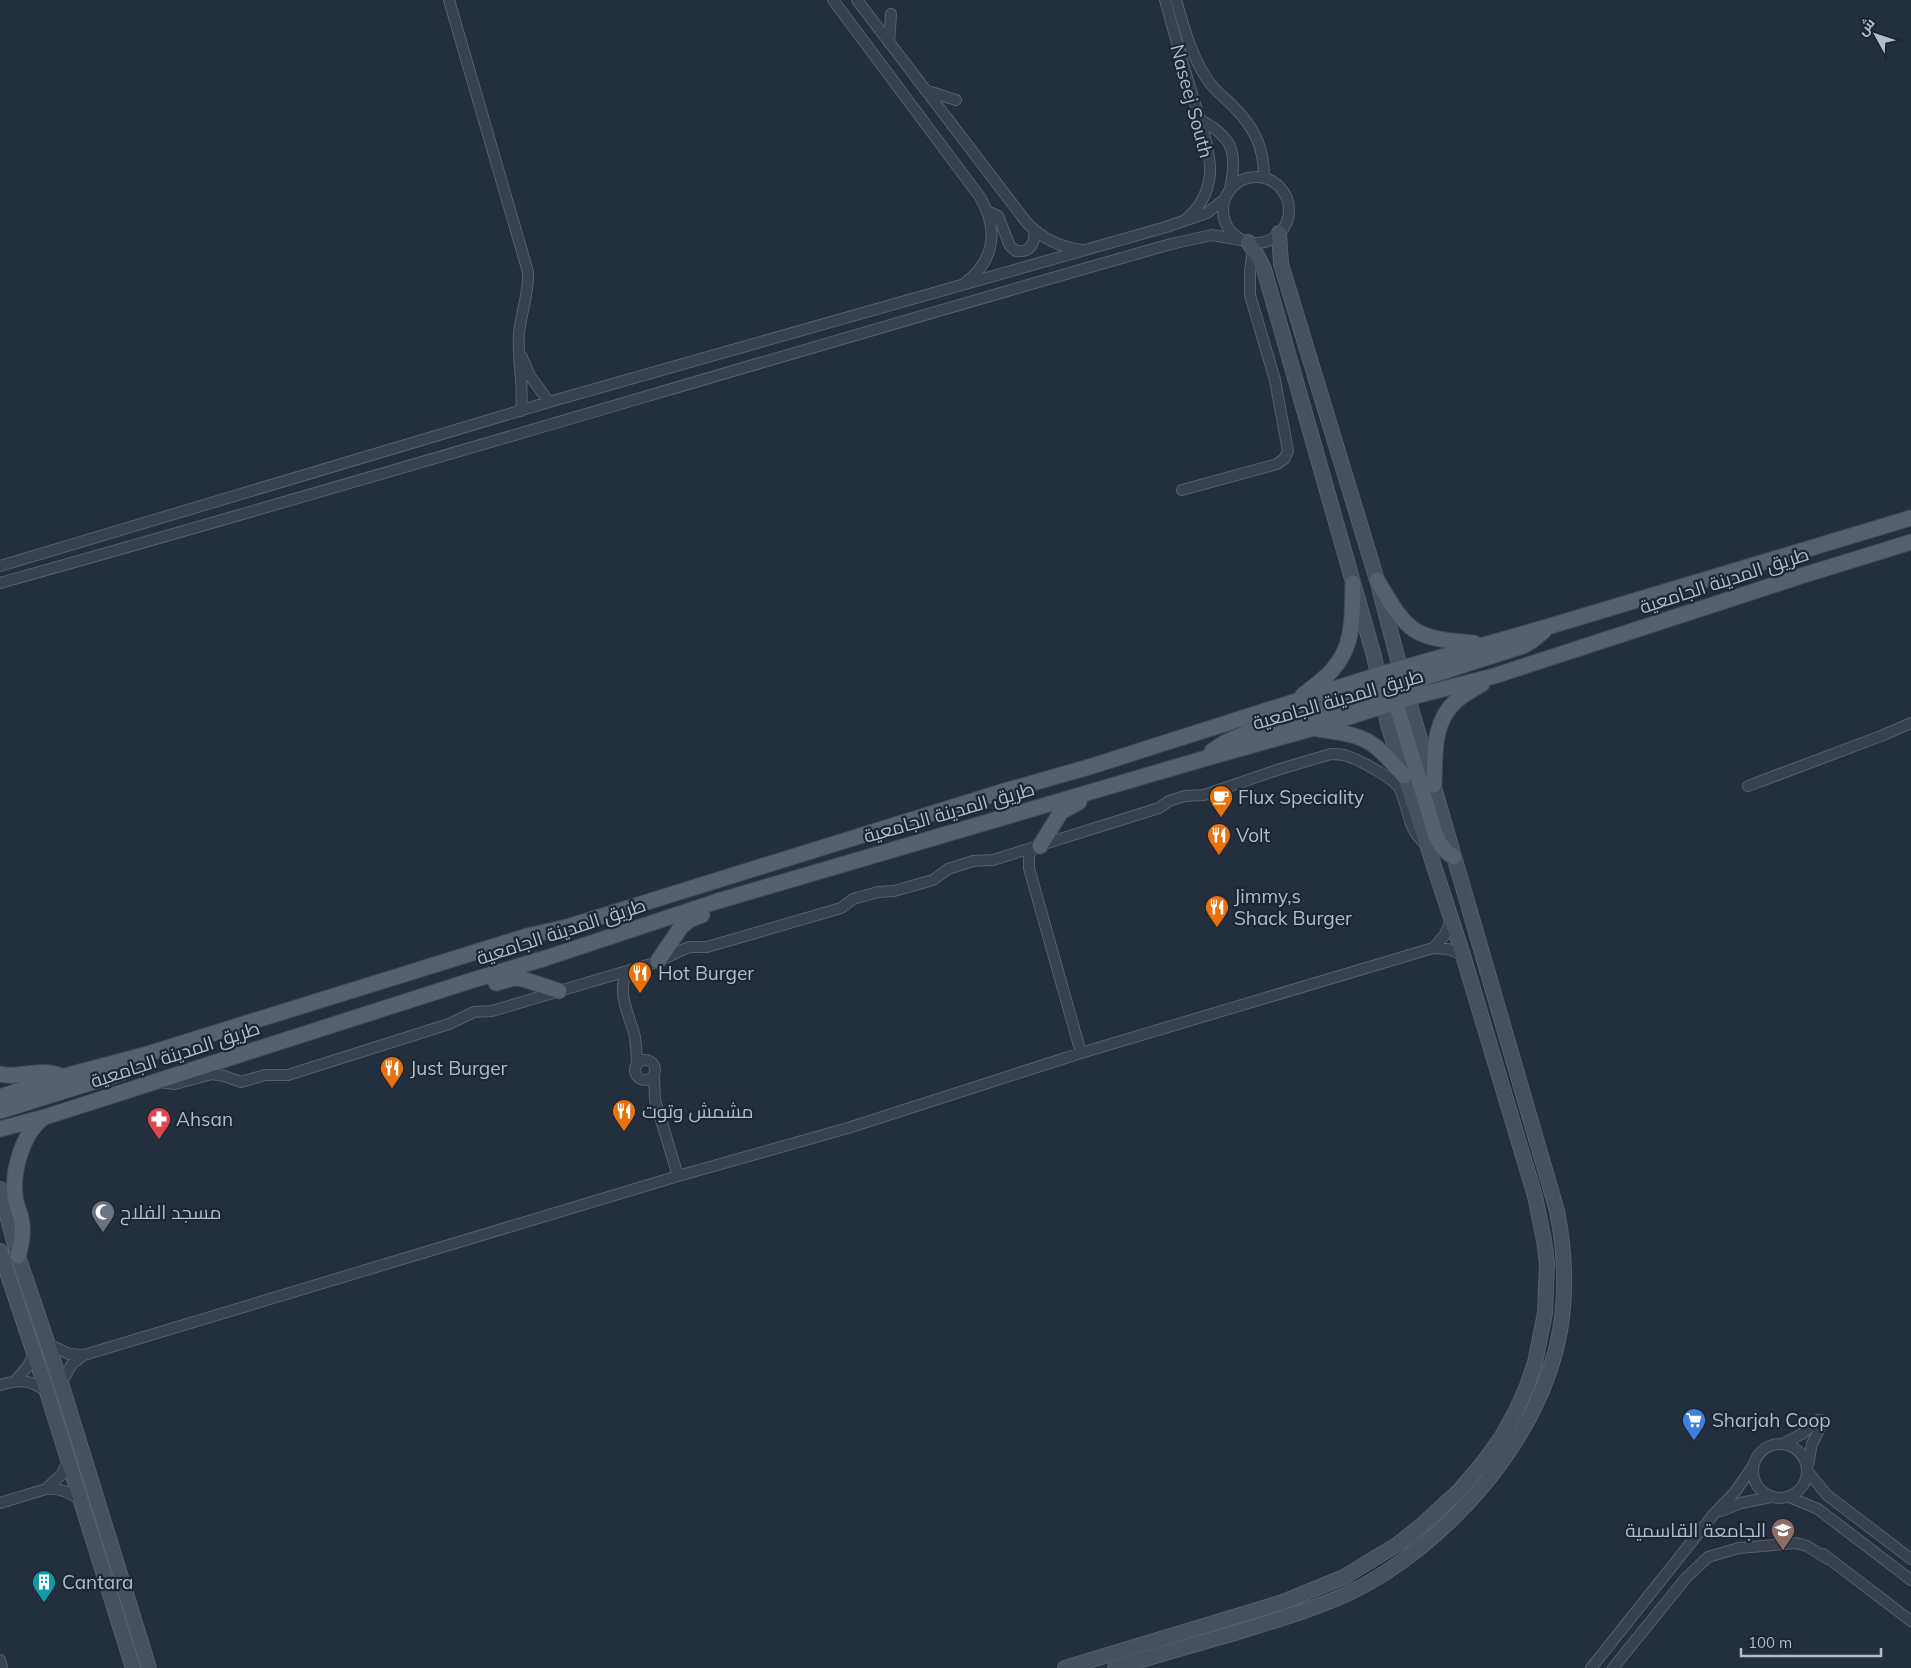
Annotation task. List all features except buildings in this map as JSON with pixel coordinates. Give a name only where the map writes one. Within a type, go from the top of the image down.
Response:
[{"type":"main road","points":[[1065,1668],[1283,1602],[1316,1589],[1365,1565],[1398,1544],[1459,1491],[1496,1445],[1516,1411],[1532,1371],[1541,1336],[1547,1288],[1544,1240],[1535,1196],[1463,954],[1404,776],[1391,692],[1401,668],[1377,580],[1281,264],[1279,233]]},
{"type":"main road","points":[[1247,243],[1264,269],[1353,583],[1391,692],[1435,833],[1442,848],[1454,858]]},
{"type":"main road","name":"طريق المدينة الجامعية","points":[[0,1129],[44,1117],[546,958],[718,901],[1095,790],[1314,728],[1391,692],[1401,668],[1547,627],[1911,518]]},
{"type":"main road","name":"طريق المدينة الجامعية","points":[[0,1097],[61,1077],[144,1055],[518,939],[567,927],[982,798],[1089,767],[1295,701],[1391,692],[1494,676],[1911,542]]},
{"type":"main road","points":[[1377,580],[1400,618],[1419,634],[1440,641],[1483,644]]},
{"type":"main road","points":[[1295,701],[1332,671],[1345,652],[1351,633],[1353,583]]},
{"type":"main road","points":[[1203,759],[1224,743],[1246,733],[1391,692],[1523,646],[1533,640],[1547,627]]},
{"type":"main road","points":[[1434,785],[1436,738],[1445,714],[1461,697],[1494,676]]},
{"type":"main road","points":[[1115,1668],[1291,1616],[1349,1592],[1394,1566],[1429,1540],[1473,1496],[1512,1445],[1529,1418],[1553,1360],[1563,1308],[1564,1260],[1562,1236],[1554,1202],[1434,785],[1391,692]]},
{"type":"main road","points":[[1314,728],[1354,735],[1371,742],[1384,752],[1404,776]]},
{"type":"main road","points":[[1036,847],[1061,812],[1083,800],[1095,790]]},
{"type":"main road","points":[[658,961],[681,926],[705,913],[718,901]]},
{"type":"main road","points":[[473,980],[492,983],[522,978],[559,991]]},
{"type":"main road","points":[[0,1111],[122,1073],[134,1066],[144,1055]]},
{"type":"main road","points":[[0,1074],[14,1076],[47,1072],[61,1077]]},
{"type":"main road","points":[[18,1256],[23,1231],[15,1199],[15,1179],[24,1141],[30,1130],[44,1117]]},
{"type":"main road","points":[[0,1189],[18,1256],[61,1383],[149,1668]]},
{"type":"main road","points":[[0,1252],[47,1392],[133,1668]]},
{"type":"street","points":[[449,0],[528,272],[529,288],[521,320],[518,349],[522,393],[521,411]]},
{"type":"street","points":[[833,0],[980,197],[988,211],[992,235],[989,252],[980,268],[964,284]]},
{"type":"street","points":[[857,0],[1027,223],[1034,230],[1057,244],[1087,250]]},
{"type":"street","name":"Naseej South","points":[[1165,0],[1209,158],[1209,180],[1202,201],[1193,213],[1181,222]]},
{"type":"street","points":[[1176,0],[1190,43],[1205,75],[1214,88],[1249,124],[1258,139],[1263,158],[1264,178]]},
{"type":"street","points":[[889,43],[891,14]]},
{"type":"street","points":[[925,90],[956,100]]},
{"type":"street","points":[[1199,119],[1219,132],[1231,147],[1235,166],[1230,190]]},
{"type":"street","points":[[0,584],[825,345],[879,326],[1205,235],[1220,235],[1247,243],[1261,243],[1274,238],[1279,233],[1286,222],[1288,208],[1285,195],[1276,184],[1264,178],[1249,178],[1236,184],[1225,199],[1223,213],[1230,231],[1247,243],[1250,295],[1275,380],[1288,451],[1284,459],[1277,464],[1182,490]]},
{"type":"street","points":[[0,566],[549,402],[1181,222],[1207,213],[1225,199]]},
{"type":"street","points":[[988,211],[998,216],[1010,246],[1016,251],[1025,251],[1032,246],[1035,238],[1034,230]]},
{"type":"street","points":[[874,308],[879,326]]},
{"type":"street","points":[[518,349],[530,376],[549,402]]},
{"type":"street","points":[[1748,786],[1911,723]]},
{"type":"street","points":[[157,1080],[168,1084],[176,1084],[212,1074],[241,1082],[270,1075],[284,1076],[449,1024],[470,1013],[492,1011],[628,971],[658,961],[689,947],[711,946],[842,908],[853,900],[870,894],[891,892],[934,880],[948,869],[972,861],[989,861],[1010,855],[1159,808],[1169,801],[1188,795],[1204,794],[1332,754],[1353,758],[1396,784],[1415,833],[1425,843]]},
{"type":"street","points":[[1036,847],[1028,860],[1030,874],[1081,1052]]},
{"type":"street","points":[[1010,855],[1019,861],[1030,874]]},
{"type":"street","points":[[1433,948],[1444,936],[1451,922]]},
{"type":"street","points":[[48,1344],[69,1354],[84,1355],[678,1176],[848,1128],[1081,1052],[1433,948],[1448,949],[1463,954]]},
{"type":"street","points":[[628,971],[623,984],[624,997],[635,1038],[636,1074],[655,1100]]},
{"type":"street","points":[[603,978],[615,986],[624,997]]},
{"type":"street","points":[[635,1038],[647,1060],[653,1063],[656,1068],[654,1076],[655,1100],[678,1176]]},
{"type":"street","points":[[637,1065],[641,1061],[647,1060]]},
{"type":"street","points":[[641,1080],[648,1080],[654,1076]]},
{"type":"street","points":[[0,1271],[11,1286]]},
{"type":"street","points":[[16,1380],[28,1366],[34,1354]]},
{"type":"street","points":[[61,1383],[68,1370],[84,1355]]},
{"type":"street","points":[[0,1385],[16,1380],[36,1385],[47,1392]]},
{"type":"street","points":[[1591,1668],[1714,1515],[1735,1492],[1761,1451],[1771,1445],[1782,1444],[1802,1434],[1817,1420],[1821,1420],[1822,1424],[1812,1444],[1808,1469],[1802,1488],[1788,1497]]},
{"type":"street","points":[[1782,1444],[1799,1450],[1808,1469],[1827,1495],[1911,1559]]},
{"type":"street","points":[[46,1489],[62,1474],[68,1461]]},
{"type":"street","points":[[1753,1466],[1755,1482],[1762,1491],[1771,1497]]},
{"type":"street","points":[[0,1503],[46,1489],[61,1489],[80,1500]]},
{"type":"street","points":[[1714,1515],[1741,1502],[1771,1497],[1788,1497],[1818,1509],[1911,1580]]},
{"type":"street","points":[[1613,1668],[1686,1578],[1708,1557],[1739,1548],[1770,1544],[1802,1544],[1828,1559],[1911,1621]]},
{"type":"street","points":[[0,1660],[2,1668]]},
{"type":"place","name":"Flux Speciality","points":[[1221,818]]},
{"type":"place","name":"Volt","points":[[1219,856]]},
{"type":"place","name":"Jimmy,s Shack Burger","points":[[1217,928]]},
{"type":"place","name":"Hot Burger","points":[[640,994]]},
{"type":"place","name":"Just Burger","points":[[392,1089]]},
{"type":"place","name":"مشمش وتوت","points":[[624,1132]]},
{"type":"place","name":"Ahsan","points":[[159,1140]]},
{"type":"place","name":"مسجد الفلاح","points":[[103,1233]]},
{"type":"place","name":"Sharjah Coop","points":[[1694,1441]]},
{"type":"place","name":"الجامعة القاسمية","points":[[1783,1551]]},
{"type":"place","name":"Cantara","points":[[44,1603]]}]
